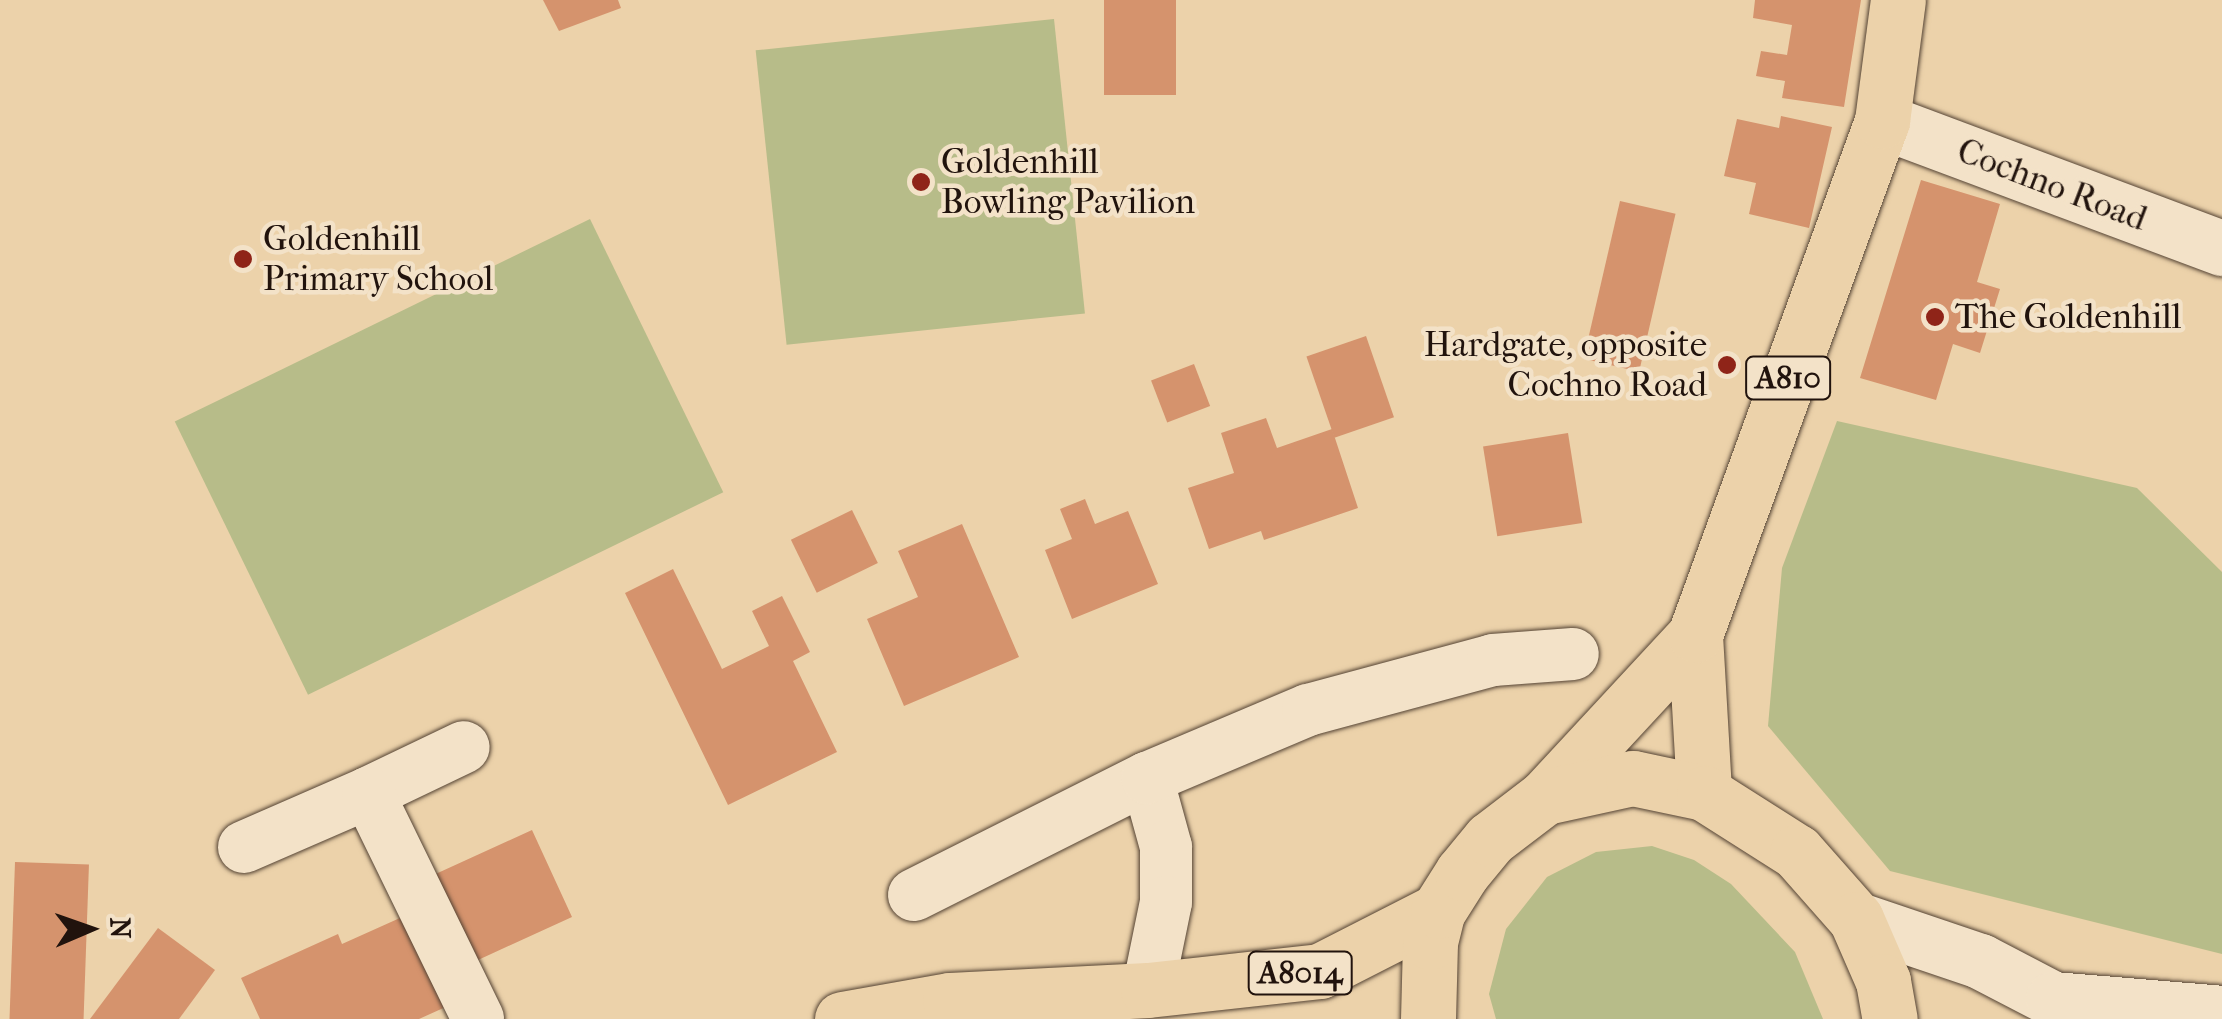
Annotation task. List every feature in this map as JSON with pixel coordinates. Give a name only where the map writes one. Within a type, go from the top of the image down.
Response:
[{"type":"main road","name":"A810","points":[[1428,1019],[1426,974],[1438,911],[1490,839],[1544,796],[1694,635],[1882,121],[1898,0]]},
{"type":"main road","name":"A810","points":[[1694,635],[1704,793]]},
{"type":"main road","name":"A810","points":[[1544,796],[1633,778],[1704,793],[1798,852],[1856,919],[1883,981],[1890,1019]]},
{"type":"main road","name":"A8014","points":[[842,1019],[1011,994],[1148,990],[1320,971],[1438,911]]},
{"type":"main road","name":"A8014","points":[[1148,990],[1226,1019]]},
{"type":"street","name":"Cochno Road","points":[[1882,121],[2222,248]]},
{"type":"street","points":[[914,895],[1147,778],[1308,710],[1492,660],[1573,654]]},
{"type":"street","points":[[244,847],[464,748]]},
{"type":"street","points":[[1147,778],[1166,847],[1166,884],[1148,990]]},
{"type":"street","points":[[368,792],[478,1019]]},
{"type":"street","points":[[1856,919],[1980,961],[2034,1009],[2222,1013]]},
{"type":"green space","name":"Goldenhill Bowling Pavilion","points":[[1054,19],[1085,313],[787,345],[756,50]]},
{"type":"green space","points":[[590,219],[723,492],[308,695],[175,422]]},
{"type":"green space","points":[[1837,421],[2137,488],[2222,572],[2222,954],[1890,871],[1768,726],[1782,568]]},
{"type":"green space","points":[[1652,846],[1694,860],[1731,884],[1795,952],[1823,1019],[1496,1019],[1489,994],[1506,929],[1547,877],[1596,852]]},
{"type":"building","points":[[543,0],[618,0],[621,8],[559,31]]},
{"type":"building","points":[[1104,0],[1176,0],[1176,95],[1104,95]]},
{"type":"building","points":[[1755,0],[1861,0],[1844,107],[1782,98],[1785,81],[1756,76],[1761,51],[1787,55],[1792,25],[1753,18]]},
{"type":"building","points":[[1781,116],[1832,127],[1809,228],[1749,214],[1756,183],[1724,176],[1737,119],[1779,128]]},
{"type":"building","name":"The Goldenhill","points":[[1921,180],[2000,204],[1977,282],[2000,289],[1980,353],[1953,344],[1936,400],[1860,378]]},
{"type":"building","points":[[1620,201],[1676,214],[1639,372],[1584,359]]},
{"type":"building","points":[[1366,336],[1394,417],[1334,438],[1306,357]]},
{"type":"building","points":[[1194,364],[1210,406],[1167,422],[1151,380]]},
{"type":"building","points":[[1266,418],[1277,448],[1332,429],[1358,508],[1264,540],[1261,531],[1209,549],[1188,488],[1234,473],[1221,433]]},
{"type":"building","points":[[1568,433],[1582,523],[1497,536],[1483,446]]},
{"type":"building","points":[[1085,499],[1095,524],[1128,511],[1158,584],[1072,619],[1045,550],[1072,539],[1060,509]]},
{"type":"building","points":[[852,510],[878,563],[817,593],[791,540]]},
{"type":"building","points":[[962,524],[1019,657],[904,706],[867,619],[918,597],[898,551]]},
{"type":"building","points":[[673,569],[722,669],[769,646],[752,611],[782,596],[810,652],[793,661],[837,752],[728,805],[625,593]]},
{"type":"building","points":[[532,830],[572,917],[478,960],[490,987],[419,1019],[260,1019],[241,978],[338,934],[342,944],[440,900],[429,877]]},
{"type":"building","points":[[15,862],[89,865],[84,1019],[10,1019]]},
{"type":"building","points":[[158,928],[215,970],[179,1019],[90,1019]]},
{"type":"place","name":"Goldenhill Bowling Pavilion","points":[[921,182]]},
{"type":"place","name":"Goldenhill Primary School","points":[[243,259]]},
{"type":"place","name":"The Goldenhill","points":[[1935,317]]},
{"type":"place","name":"Hardgate, opposite Cochno Road","points":[[1727,365]]}]
